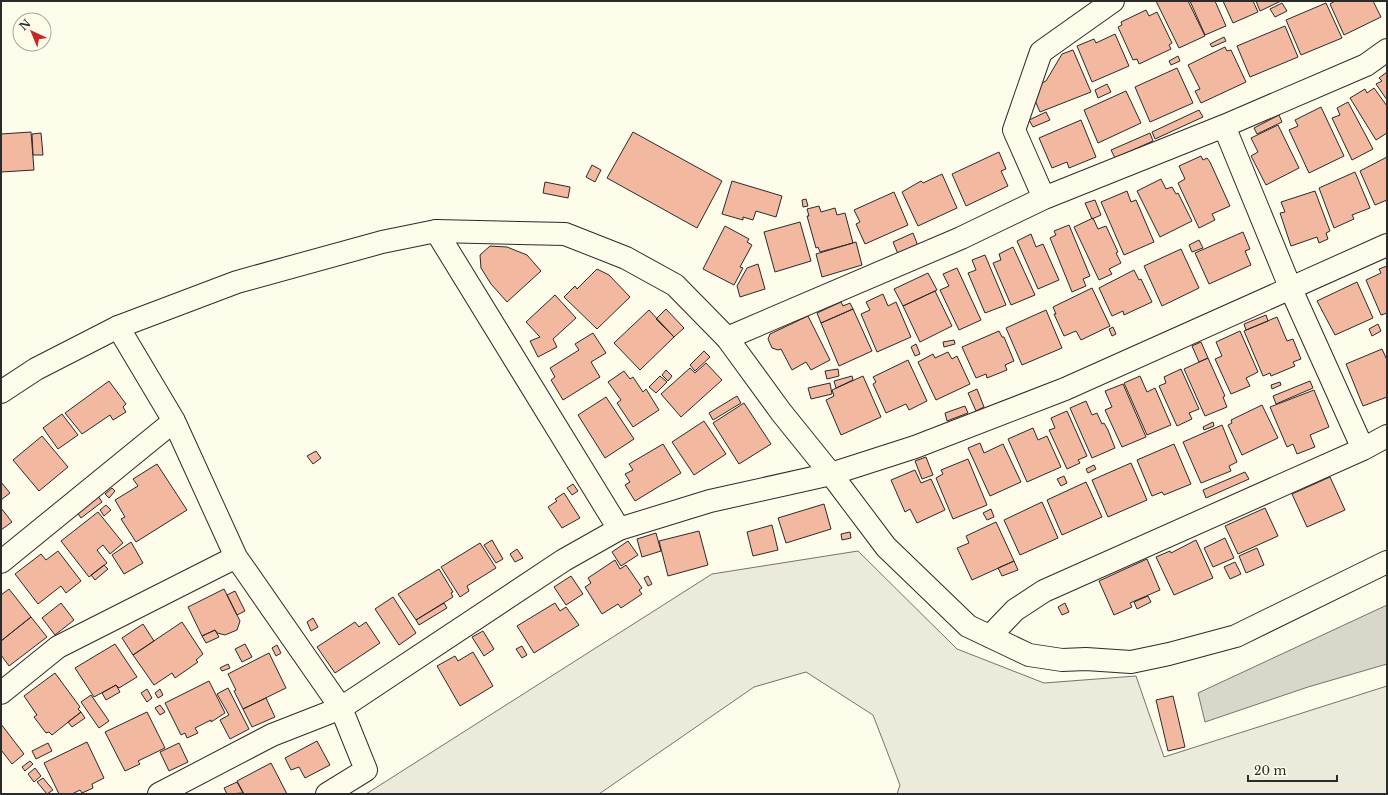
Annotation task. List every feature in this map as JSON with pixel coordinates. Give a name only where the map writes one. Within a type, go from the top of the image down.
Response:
[{"type":"street","points":[[1044,198],[1014,130],[1041,52],[1113,1]]},
{"type":"street","points":[[728,338],[961,238],[1044,198],[1224,126],[1366,65],[1387,50]]},
{"type":"street","points":[[1224,126],[1290,287],[1362,449]]},
{"type":"street","points":[[436,231],[619,528]]},
{"type":"street","points":[[1,392],[36,369],[118,327],[238,282],[382,242],[436,231],[565,234],[626,258],[675,285],[728,338],[781,412],[831,474],[886,547],[968,626],[1029,655],[1062,660],[1086,659],[1131,662],[1168,654],[1236,636],[1387,562]]},
{"type":"street","points":[[159,794],[272,735],[341,708],[564,560],[619,528],[710,501],[831,474],[915,447],[1065,389],[1290,287],[1387,245]]},
{"type":"street","points":[[118,327],[174,421],[236,557],[341,708],[366,770],[327,794]]},
{"type":"street","points":[[1,562],[174,421]]},
{"type":"street","points":[[990,636],[1015,610],[1044,591],[1362,449],[1387,436]]},
{"type":"street","points":[[1,693],[58,647],[236,557]]},
{"type":"shaded area","points":[[858,551],[957,649],[1044,683],[1136,676],[1164,757],[1387,686],[1387,794],[897,794],[900,785],[873,715],[806,672],[754,687],[599,794],[366,794],[712,574]]},
{"type":"shaded area","points":[[1387,605],[1387,664],[1308,687],[1205,722],[1198,693]]},
{"type":"building","points":[[1156,1],[1188,1],[1205,36],[1179,48]]},
{"type":"building","points":[[1190,1],[1215,1],[1226,26],[1205,35]]},
{"type":"building","points":[[1223,1],[1253,1],[1258,12],[1233,23]]},
{"type":"building","points":[[1256,1],[1281,1],[1260,11]]},
{"type":"building","points":[[1335,1],[1373,1],[1381,17],[1344,35],[1330,4]]},
{"type":"building","points":[[1282,3],[1287,11],[1275,17],[1270,9]]},
{"type":"building","points":[[1326,3],[1342,38],[1301,55],[1286,20]]},
{"type":"building","points":[[1146,10],[1149,16],[1157,12],[1172,43],[1169,45],[1171,49],[1139,64],[1137,59],[1133,60],[1118,27],[1122,25],[1121,22]]},
{"type":"building","points":[[1285,26],[1298,57],[1250,77],[1237,46]]},
{"type":"building","points":[[1115,34],[1129,66],[1092,82],[1077,46],[1094,39],[1096,43]]},
{"type":"building","points":[[1224,37],[1226,41],[1212,47],[1210,44]]},
{"type":"building","points":[[1225,47],[1227,51],[1231,50],[1246,82],[1201,103],[1195,91],[1200,89],[1188,65]]},
{"type":"building","points":[[1073,50],[1091,92],[1040,112],[1033,96],[1039,93],[1036,86],[1046,81],[1062,54]]},
{"type":"building","points":[[1178,56],[1180,61],[1171,65],[1169,61]]},
{"type":"building","points":[[1177,68],[1193,103],[1150,122],[1135,87]]},
{"type":"building","points":[[1387,72],[1387,100],[1376,84],[1382,81],[1379,78]]},
{"type":"building","points":[[1107,84],[1111,92],[1098,98],[1095,90]]},
{"type":"building","points":[[1374,88],[1387,106],[1387,133],[1376,140],[1350,98],[1365,89],[1367,93]]},
{"type":"building","points":[[1126,91],[1141,123],[1098,143],[1084,110]]},
{"type":"building","points":[[1348,102],[1373,149],[1352,160],[1332,118],[1340,115],[1337,108]]},
{"type":"building","points":[[1321,107],[1344,156],[1309,173],[1289,130],[1298,126],[1295,120]]},
{"type":"building","points":[[1199,110],[1203,117],[1155,139],[1152,132]]},
{"type":"building","points":[[1046,112],[1050,120],[1033,127],[1029,120]]},
{"type":"building","points":[[1279,115],[1282,122],[1257,134],[1254,128]]},
{"type":"building","points":[[1081,120],[1096,157],[1069,168],[1067,162],[1052,168],[1039,138]]},
{"type":"building","points":[[1278,125],[1299,168],[1266,185],[1251,156],[1258,152],[1251,138]]},
{"type":"building","points":[[31,132],[34,170],[1,172],[1,134]]},
{"type":"building","points":[[633,132],[722,181],[697,228],[607,178]]},
{"type":"building","points":[[41,133],[43,155],[33,155],[32,134]]},
{"type":"building","points":[[1150,133],[1153,141],[1115,158],[1111,150]]},
{"type":"building","points":[[999,152],[1006,169],[1001,171],[1008,186],[966,206],[952,174]]},
{"type":"building","points":[[1201,156],[1203,160],[1207,158],[1210,162],[1230,206],[1212,214],[1215,220],[1199,228],[1178,183],[1185,179],[1179,166]]},
{"type":"building","points":[[1387,157],[1387,200],[1375,205],[1360,171]]},
{"type":"building","points":[[592,165],[601,170],[595,182],[586,177]]},
{"type":"building","points":[[1355,172],[1370,208],[1352,215],[1354,219],[1334,228],[1319,188]]},
{"type":"building","points":[[942,174],[957,208],[918,226],[902,192],[921,181],[923,183]]},
{"type":"building","points":[[1161,179],[1166,189],[1172,187],[1176,194],[1178,193],[1192,221],[1160,237],[1137,191]]},
{"type":"building","points":[[732,181],[782,196],[776,217],[756,211],[753,220],[743,217],[743,220],[722,214]]},
{"type":"building","points":[[545,182],[570,187],[568,198],[543,193]]},
{"type":"building","points":[[1127,191],[1131,202],[1136,200],[1154,242],[1124,255],[1101,202]]},
{"type":"building","points":[[1315,191],[1330,231],[1326,233],[1328,239],[1319,243],[1317,237],[1291,246],[1280,213],[1285,212],[1281,202]]},
{"type":"building","points":[[894,192],[908,225],[865,244],[856,224],[860,222],[854,210]]},
{"type":"building","points":[[806,199],[808,206],[803,207],[802,200]]},
{"type":"building","points":[[1095,200],[1101,215],[1092,219],[1085,203]]},
{"type":"building","points":[[819,206],[821,212],[835,208],[837,215],[845,213],[853,243],[820,252],[818,247],[816,248],[807,216],[809,216],[807,209]]},
{"type":"building","points":[[1093,218],[1098,229],[1106,226],[1118,252],[1116,253],[1121,263],[1109,269],[1112,274],[1099,280],[1074,227]]},
{"type":"building","points":[[800,222],[811,261],[775,272],[764,232]]},
{"type":"building","points":[[1069,225],[1090,276],[1083,279],[1086,286],[1072,292],[1050,238],[1056,235],[1054,231]]},
{"type":"building","points":[[725,226],[749,239],[747,242],[752,245],[740,267],[743,268],[734,285],[703,269]]},
{"type":"building","points":[[1243,232],[1250,249],[1245,251],[1251,265],[1209,284],[1195,253]]},
{"type":"building","points":[[913,233],[918,246],[898,254],[893,242]]},
{"type":"building","points":[[1031,234],[1036,247],[1043,244],[1059,280],[1038,289],[1017,241]]},
{"type":"building","points":[[1199,240],[1203,248],[1192,252],[1189,245]]},
{"type":"building","points":[[856,242],[862,265],[822,277],[816,254]]},
{"type":"building","points":[[490,246],[507,247],[527,255],[541,271],[507,302],[491,284],[481,268],[480,255]]},
{"type":"building","points":[[1013,247],[1035,295],[1011,305],[993,263],[1001,260],[999,254]]},
{"type":"building","points":[[1181,249],[1199,288],[1162,306],[1144,266]]},
{"type":"building","points":[[985,255],[1006,305],[985,313],[968,273],[976,270],[972,260]]},
{"type":"building","points":[[758,264],[765,289],[740,297],[737,286],[747,268]]},
{"type":"building","points":[[1387,266],[1387,313],[1381,315],[1366,280],[1381,273],[1379,269]]},
{"type":"building","points":[[957,268],[981,320],[959,330],[940,290],[949,286],[943,274]]},
{"type":"building","points":[[597,269],[609,275],[630,297],[597,329],[564,297],[575,286],[577,289]]},
{"type":"building","points":[[1134,270],[1139,280],[1141,279],[1152,302],[1124,315],[1123,311],[1112,316],[1099,288]]},
{"type":"building","points":[[928,273],[937,290],[903,306],[894,289]]},
{"type":"building","points":[[1357,282],[1373,318],[1335,335],[1317,301]]},
{"type":"building","points":[[1092,288],[1110,326],[1081,340],[1076,331],[1064,336],[1054,314],[1056,314],[1053,307]]},
{"type":"building","points":[[935,291],[952,326],[920,342],[903,306]]},
{"type":"building","points":[[883,294],[888,306],[896,302],[911,337],[877,352],[861,314],[870,310],[866,302]]},
{"type":"building","points":[[555,295],[576,318],[553,339],[557,347],[538,357],[530,341],[540,337],[526,322]]},
{"type":"building","points":[[841,302],[843,306],[850,303],[853,309],[821,323],[817,313]]},
{"type":"building","points":[[666,309],[684,328],[674,337],[656,319]]},
{"type":"building","points":[[853,309],[872,351],[839,366],[821,323]]},
{"type":"building","points":[[649,310],[674,337],[640,370],[614,343]]},
{"type":"building","points":[[1046,310],[1062,348],[1022,365],[1006,328]]},
{"type":"building","points":[[1266,315],[1268,321],[1246,330],[1244,324]]},
{"type":"building","points":[[808,316],[830,360],[811,370],[806,362],[792,370],[781,349],[778,350],[772,348],[768,339],[770,334]]},
{"type":"building","points":[[1277,317],[1287,341],[1293,339],[1301,359],[1293,362],[1295,366],[1271,376],[1270,373],[1263,376],[1244,331]]},
{"type":"building","points":[[1378,324],[1381,331],[1372,336],[1369,329]]},
{"type":"building","points":[[1113,327],[1116,334],[1112,336],[1109,329]]},
{"type":"building","points":[[999,331],[1002,337],[1004,337],[1014,361],[1005,365],[1007,370],[987,378],[986,374],[976,378],[962,347]]},
{"type":"building","points":[[1240,331],[1258,372],[1246,378],[1250,386],[1231,394],[1215,359],[1222,356],[1216,342]]},
{"type":"building","points":[[593,333],[606,353],[591,362],[600,377],[563,400],[551,380],[555,377],[550,368],[579,350],[575,344]]},
{"type":"building","points":[[954,340],[955,344],[944,347],[943,342]]},
{"type":"building","points":[[1201,342],[1208,358],[1199,362],[1192,346]]},
{"type":"building","points":[[916,344],[920,354],[915,356],[911,347]]},
{"type":"building","points":[[1382,349],[1387,360],[1387,397],[1363,406],[1346,364]]},
{"type":"building","points":[[704,351],[710,357],[695,371],[690,365]]},
{"type":"building","points":[[948,352],[952,359],[957,356],[970,384],[936,400],[918,362],[933,354],[935,358]]},
{"type":"building","points":[[1208,358],[1225,396],[1223,397],[1227,407],[1205,416],[1184,369]]},
{"type":"building","points":[[908,360],[927,401],[909,410],[906,404],[886,413],[873,384],[876,382],[873,377]]},
{"type":"building","points":[[706,363],[722,380],[681,417],[661,394],[690,368],[695,373]]},
{"type":"building","points":[[838,369],[839,376],[827,379],[825,371]]},
{"type":"building","points":[[1181,369],[1199,409],[1189,413],[1192,419],[1177,426],[1159,386],[1166,383],[1164,377]]},
{"type":"building","points":[[666,370],[672,376],[668,381],[662,375]]},
{"type":"building","points":[[624,371],[630,379],[633,377],[643,392],[646,389],[659,410],[633,427],[617,403],[621,400],[608,382]]},
{"type":"building","points":[[660,376],[667,382],[656,393],[649,387]]},
{"type":"building","points":[[852,376],[853,380],[836,388],[834,381]]},
{"type":"building","points":[[863,376],[881,417],[841,435],[826,400],[834,396],[832,390]]},
{"type":"building","points":[[1140,376],[1147,392],[1155,388],[1171,425],[1147,435],[1124,383]]},
{"type":"building","points":[[109,381],[126,404],[123,407],[126,412],[113,420],[110,415],[82,434],[65,413]]},
{"type":"building","points":[[1310,381],[1313,388],[1276,404],[1273,396]]},
{"type":"building","points":[[1280,382],[1281,385],[1272,389],[1271,385]]},
{"type":"building","points":[[830,383],[832,394],[811,399],[808,388]]},
{"type":"building","points":[[1123,384],[1146,437],[1122,447],[1105,410],[1112,407],[1105,391]]},
{"type":"building","points":[[977,389],[984,407],[976,411],[968,393]]},
{"type":"building","points":[[1314,390],[1329,427],[1310,435],[1315,447],[1297,454],[1293,444],[1287,447],[1270,407]]},
{"type":"building","points":[[737,396],[741,403],[713,420],[709,413]]},
{"type":"building","points":[[606,397],[634,439],[605,458],[578,415]]},
{"type":"building","points":[[1086,401],[1092,415],[1097,413],[1102,424],[1104,423],[1115,448],[1092,458],[1070,408]]},
{"type":"building","points":[[744,403],[771,444],[739,464],[713,423]]},
{"type":"building","points":[[1262,405],[1278,438],[1242,455],[1228,425],[1232,423],[1231,420]]},
{"type":"building","points":[[965,406],[968,413],[947,421],[945,413]]},
{"type":"building","points":[[1067,411],[1087,456],[1078,460],[1080,463],[1067,469],[1049,430],[1055,428],[1051,418]]},
{"type":"building","points":[[62,414],[78,435],[58,449],[43,428]]},
{"type":"building","points":[[704,421],[726,454],[694,475],[672,442]]},
{"type":"building","points":[[1213,422],[1214,426],[1204,430],[1203,427]]},
{"type":"building","points":[[1222,425],[1237,462],[1229,466],[1231,471],[1201,483],[1183,442]]},
{"type":"building","points":[[1033,428],[1038,440],[1047,436],[1061,467],[1027,482],[1008,439]]},
{"type":"building","points":[[42,436],[68,467],[39,491],[13,460]]},
{"type":"building","points":[[980,443],[984,453],[1003,444],[1021,482],[990,496],[968,448]]},
{"type":"building","points":[[663,444],[681,473],[635,501],[625,485],[630,482],[625,474],[633,470],[629,464]]},
{"type":"building","points":[[1174,444],[1191,484],[1164,495],[1162,492],[1152,496],[1137,460]]},
{"type":"building","points":[[316,451],[321,458],[313,464],[307,456]]},
{"type":"building","points":[[926,457],[933,475],[922,479],[915,461]]},
{"type":"building","points":[[968,459],[987,505],[953,519],[936,478],[943,474],[941,470]]},
{"type":"building","points":[[1131,463],[1147,500],[1108,517],[1092,480]]},
{"type":"building","points":[[157,464],[187,510],[136,542],[121,519],[125,517],[115,500],[138,486],[133,479]]},
{"type":"building","points":[[1094,465],[1096,469],[1088,473],[1086,469]]},
{"type":"building","points":[[915,470],[921,483],[931,479],[945,510],[917,523],[910,509],[905,512],[891,480]]},
{"type":"building","points":[[1245,472],[1249,479],[1206,498],[1203,490]]},
{"type":"building","points":[[1064,476],[1067,483],[1061,486],[1057,479]]},
{"type":"building","points":[[1330,477],[1345,510],[1307,527],[1292,494]]},
{"type":"building","points":[[1,482],[10,493],[1,500]]},
{"type":"building","points":[[1086,482],[1102,517],[1062,535],[1047,500]]},
{"type":"building","points":[[573,484],[578,491],[572,495],[567,488]]},
{"type":"building","points":[[112,488],[115,491],[109,498],[105,494]]},
{"type":"building","points":[[564,493],[580,518],[562,528],[548,507],[557,501],[555,499]]},
{"type":"building","points":[[98,496],[102,502],[81,518],[77,512]]},
{"type":"building","points":[[1042,502],[1058,538],[1020,555],[1004,520]]},
{"type":"building","points":[[824,504],[831,529],[786,543],[778,518]]},
{"type":"building","points":[[106,505],[111,510],[104,516],[100,510]]},
{"type":"building","points":[[1,508],[12,522],[1,530]]},
{"type":"building","points":[[1265,508],[1278,536],[1238,554],[1225,526]]},
{"type":"building","points":[[991,509],[994,517],[987,520],[983,513]]},
{"type":"building","points":[[98,512],[123,543],[110,554],[103,545],[97,550],[107,563],[89,577],[61,541]]},
{"type":"building","points":[[996,522],[1014,561],[972,580],[957,548],[969,543],[966,536]]},
{"type":"building","points":[[772,525],[778,550],[753,556],[747,532]]},
{"type":"building","points":[[699,531],[708,565],[668,576],[659,541]]},
{"type":"building","points":[[850,532],[851,538],[842,540],[841,534]]},
{"type":"building","points":[[656,533],[661,551],[642,557],[637,539]]},
{"type":"building","points":[[1225,538],[1234,558],[1213,567],[1204,548]]},
{"type":"building","points":[[492,540],[503,559],[496,563],[484,545]]},
{"type":"building","points":[[1196,540],[1213,578],[1174,595],[1156,557],[1170,551],[1171,553]]},
{"type":"building","points":[[628,541],[638,555],[621,566],[612,552]]},
{"type":"building","points":[[131,542],[143,563],[124,574],[112,555]]},
{"type":"building","points":[[480,543],[496,568],[467,586],[469,591],[460,597],[441,567]]},
{"type":"building","points":[[1257,548],[1264,565],[1246,573],[1239,556]]},
{"type":"building","points":[[517,549],[523,558],[515,562],[510,554]]},
{"type":"building","points":[[58,551],[81,581],[66,593],[61,586],[38,604],[15,574],[41,554],[46,560]]},
{"type":"building","points":[[1147,559],[1160,590],[1130,603],[1132,607],[1114,615],[1099,581]]},
{"type":"building","points":[[615,560],[620,569],[626,565],[642,588],[639,590],[642,594],[621,608],[618,604],[602,614],[585,587],[591,583],[588,578]]},
{"type":"building","points":[[1014,561],[1018,570],[1002,576],[998,568]]},
{"type":"building","points":[[1235,562],[1241,574],[1230,579],[1224,567]]},
{"type":"building","points":[[104,565],[108,569],[95,580],[91,575]]},
{"type":"building","points":[[439,569],[453,592],[451,593],[453,597],[416,620],[398,594]]},
{"type":"building","points":[[571,576],[583,594],[566,605],[554,587]]},
{"type":"building","points":[[648,576],[652,584],[648,586],[644,578]]},
{"type":"building","points":[[9,589],[31,617],[1,641],[1,595]]},
{"type":"building","points":[[224,589],[240,621],[237,630],[225,635],[217,633],[215,630],[202,636],[188,607]]},
{"type":"building","points":[[235,591],[245,611],[237,615],[227,595]]},
{"type":"building","points":[[1148,596],[1151,602],[1137,609],[1134,602]]},
{"type":"building","points":[[393,597],[416,633],[399,645],[375,609]]},
{"type":"building","points":[[61,603],[74,620],[55,635],[42,618]]},
{"type":"building","points":[[444,603],[447,608],[419,625],[416,620]]},
{"type":"building","points":[[555,603],[560,611],[566,607],[579,625],[534,653],[517,626]]},
{"type":"building","points":[[1065,603],[1069,612],[1062,615],[1058,607]]},
{"type":"building","points":[[31,617],[47,637],[9,666],[1,655],[1,641]]},
{"type":"building","points":[[313,618],[318,627],[311,631],[307,622]]},
{"type":"building","points":[[182,622],[203,654],[196,660],[198,662],[175,678],[172,673],[154,685],[133,655]]},
{"type":"building","points":[[355,622],[359,627],[366,622],[380,643],[335,673],[317,647]]},
{"type":"building","points":[[143,624],[154,641],[133,655],[122,638]]},
{"type":"building","points":[[215,630],[219,637],[206,643],[202,636]]},
{"type":"building","points":[[483,631],[494,649],[484,656],[472,637]]},
{"type":"building","points":[[115,644],[137,677],[119,688],[116,685],[94,697],[75,668]]},
{"type":"building","points":[[245,644],[252,657],[242,662],[235,649]]},
{"type":"building","points":[[277,645],[281,653],[276,656],[272,648]]},
{"type":"building","points":[[522,646],[527,655],[522,658],[516,649]]},
{"type":"building","points":[[473,652],[493,686],[460,706],[437,666],[455,656],[458,661]]},
{"type":"building","points":[[269,653],[286,688],[243,709],[228,674]]},
{"type":"building","points":[[228,664],[230,668],[222,671],[220,668]]},
{"type":"building","points":[[55,673],[80,707],[78,709],[81,712],[52,735],[49,732],[46,733],[34,717],[37,715],[24,696]]},
{"type":"building","points":[[209,681],[225,713],[211,722],[211,720],[195,728],[198,733],[187,738],[185,733],[181,735],[165,703]]},
{"type":"building","points":[[116,685],[120,692],[106,700],[102,693]]},
{"type":"building","points":[[228,688],[249,729],[230,739],[220,720],[229,715],[217,694]]},
{"type":"building","points":[[147,689],[152,698],[147,702],[141,693]]},
{"type":"building","points":[[160,689],[163,695],[158,698],[155,693]]},
{"type":"building","points":[[91,695],[109,721],[99,728],[81,702]]},
{"type":"building","points":[[1173,696],[1185,747],[1168,751],[1156,700]]},
{"type":"building","points":[[266,698],[275,717],[252,727],[243,709]]},
{"type":"building","points":[[160,705],[165,712],[160,715],[155,708]]},
{"type":"building","points":[[81,712],[85,718],[72,727],[68,722]]},
{"type":"building","points":[[147,712],[165,748],[138,761],[140,764],[125,771],[105,732]]},
{"type":"building","points":[[1,724],[24,754],[12,764],[1,750]]},
{"type":"building","points":[[317,741],[330,765],[305,778],[299,767],[291,770],[285,758]]},
{"type":"building","points":[[87,742],[104,778],[92,784],[93,788],[82,793],[80,790],[72,794],[59,794],[44,763]]},
{"type":"building","points":[[48,743],[52,751],[36,759],[32,751]]},
{"type":"building","points":[[179,743],[188,762],[169,771],[160,752]]},
{"type":"building","points":[[30,761],[33,764],[25,771],[22,767]]},
{"type":"building","points":[[271,763],[287,794],[244,794],[237,781]]},
{"type":"building","points":[[35,768],[41,776],[34,782],[28,774]]},
{"type":"building","points":[[43,778],[53,790],[47,794],[37,782]]},
{"type":"building","points":[[237,782],[243,793],[227,794],[224,788]]}]
